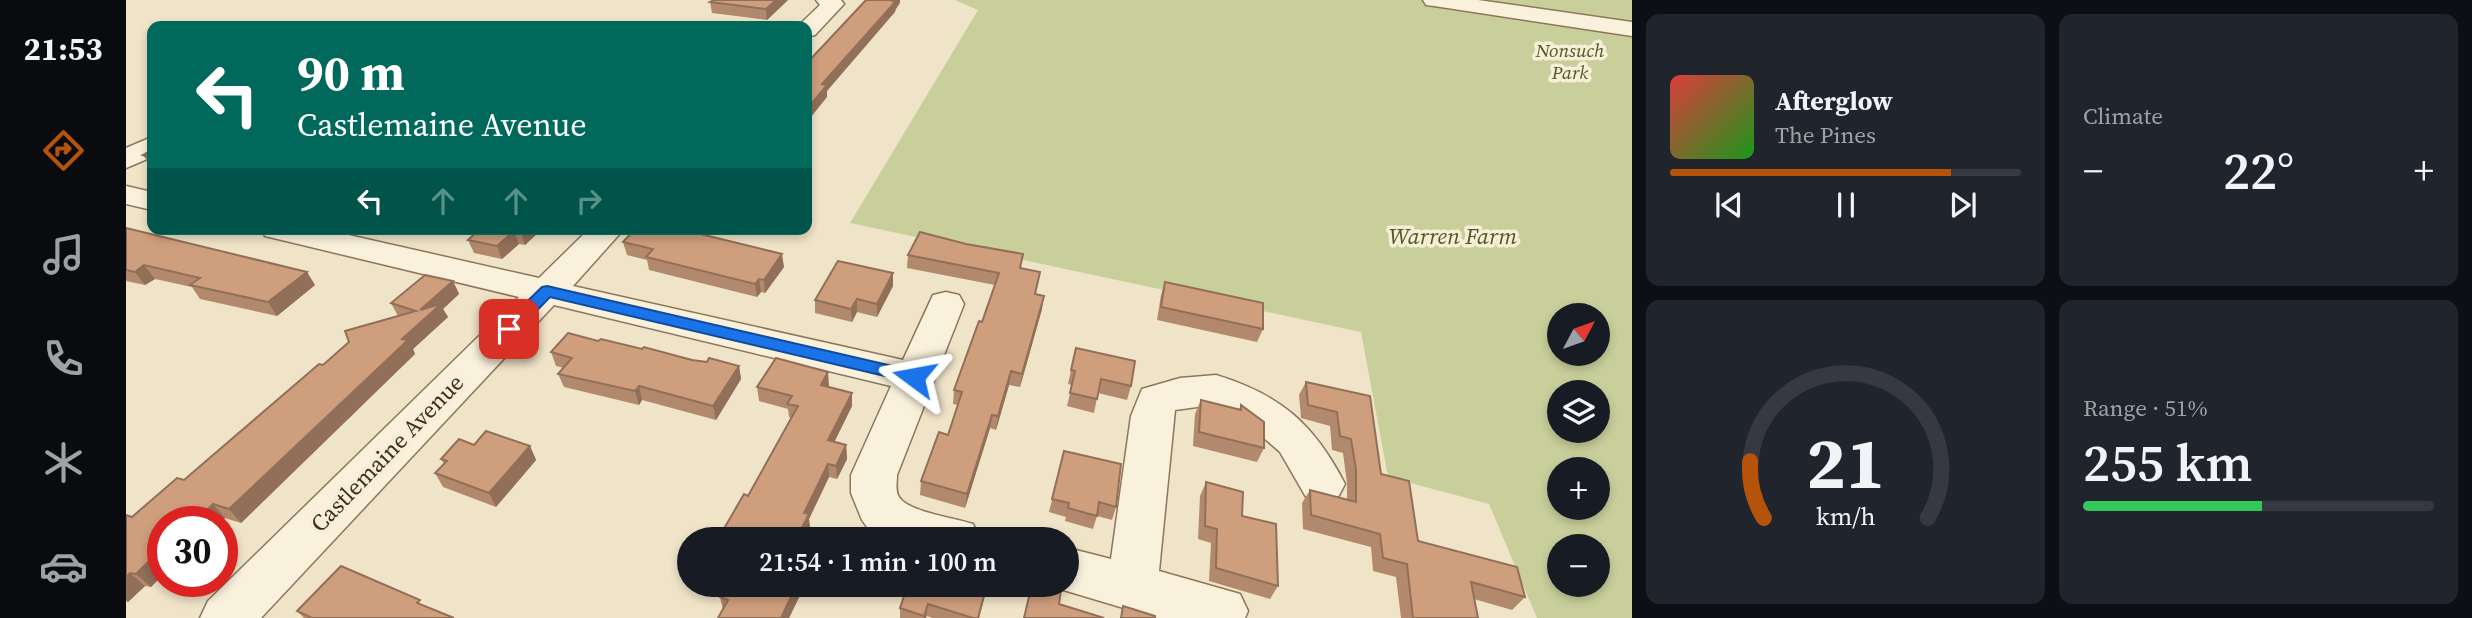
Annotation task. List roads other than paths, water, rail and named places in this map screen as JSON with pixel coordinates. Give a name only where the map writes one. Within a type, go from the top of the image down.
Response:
[{"type":"street","points":[[1434,0],[1632,29]]},
{"type":"street","points":[[812,24],[830,2]]},
{"type":"street","points":[[126,159],[147,148]]},
{"type":"street","points":[[126,195],[147,200]]},
{"type":"street","points":[[303,235],[914,377]]},
{"type":"street","name":"Castlemaine Avenue","points":[[226,618],[602,235]]},
{"type":"street","points":[[914,527],[890,520],[877,508],[872,492],[874,475],[946,304]]},
{"type":"street","points":[[1132,588],[1152,416],[1157,400],[1180,393],[1216,390],[1257,408],[1295,440],[1322,484]]},
{"type":"street","points":[[1079,573],[1222,611]]},
{"type":"park label","name":"Nonsuch Park","points":[[1570,61]]},
{"type":"park label","name":"Warren Farm","points":[[1453,236]]}]
